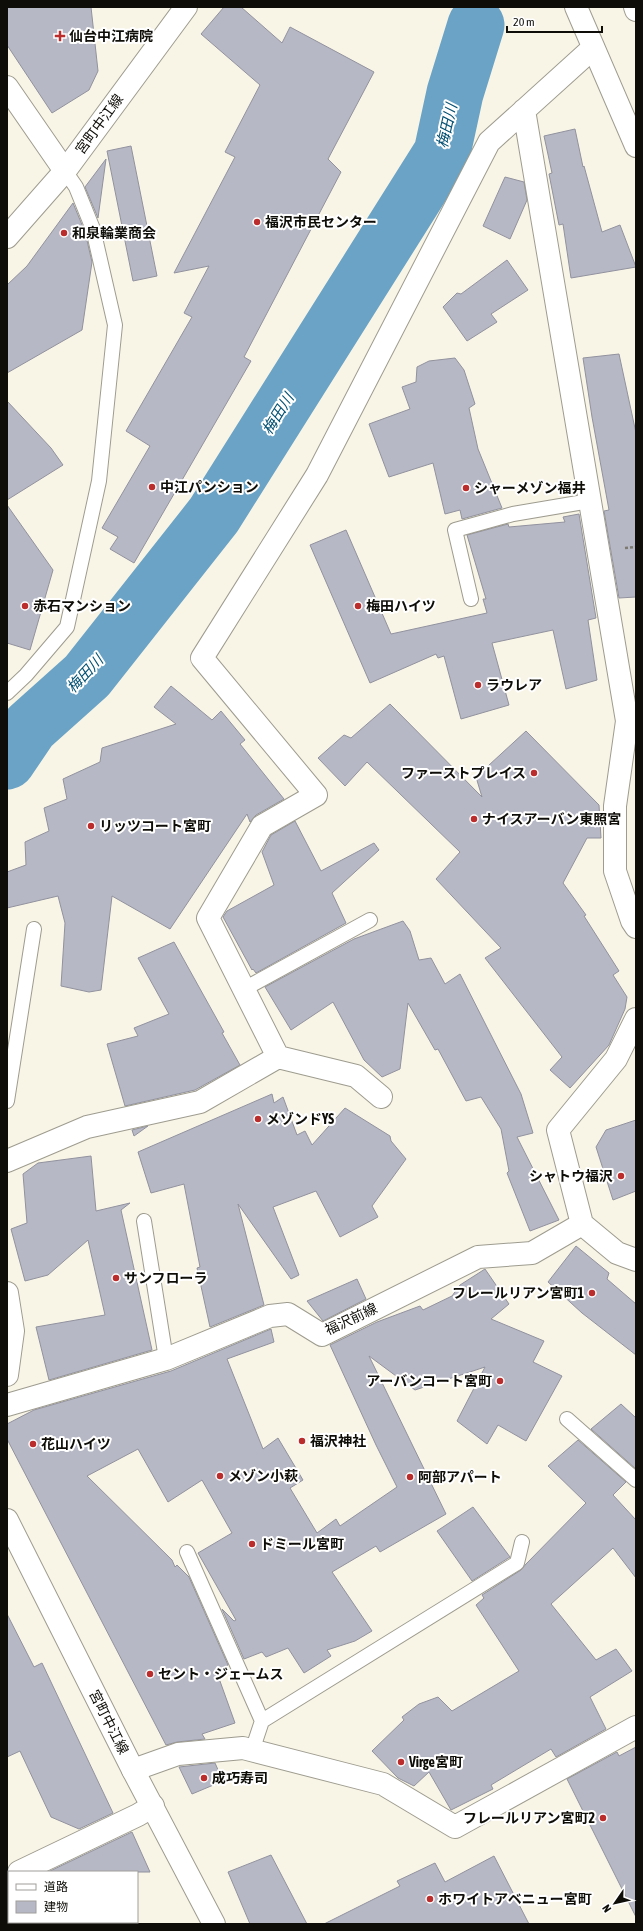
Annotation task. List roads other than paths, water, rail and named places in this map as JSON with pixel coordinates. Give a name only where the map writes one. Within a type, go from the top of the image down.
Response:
[{"type":"street","name":"宮町中江線","points":[[7,237],[65,171],[186,7]]},
{"type":"street","points":[[576,7],[636,146]]},
{"type":"street","points":[[278,1057],[208,918],[262,826],[316,795],[202,658],[317,475],[489,142],[593,48]]},
{"type":"street","points":[[7,87],[65,171]]},
{"type":"street","points":[[524,110],[627,721],[615,806],[616,871],[632,921],[636,927]]},
{"type":"street","points":[[636,1019],[616,1059],[558,1130],[582,1224],[617,1253],[636,1260]]},
{"type":"street","points":[[7,1161],[87,1127],[200,1102],[278,1057],[356,1076],[381,1097]]},
{"type":"street","name":"福沢前線","points":[[7,1405],[166,1359],[270,1316],[288,1314],[322,1335],[478,1256],[532,1253],[582,1224]]},
{"type":"street","points":[[7,1293],[14,1331],[7,1375]]},
{"type":"street","name":"宮町中江線","points":[[7,1520],[133,1770],[214,1924]]},
{"type":"street","points":[[133,1770],[178,1754],[243,1748],[383,1784],[455,1827],[636,1727]]},
{"type":"street","points":[[21,1871],[138,1815],[153,1806]]},
{"type":"lane","points":[[7,693],[26,675],[67,627],[99,481],[115,325],[93,229],[76,187],[65,171]]},
{"type":"lane","points":[[472,599],[455,530],[513,514],[590,501]]},
{"type":"lane","points":[[244,989],[370,920]]},
{"type":"lane","points":[[7,1100],[34,929]]},
{"type":"lane","points":[[144,1221],[166,1359]]},
{"type":"lane","points":[[566,1419],[636,1480]]},
{"type":"lane","points":[[252,1751],[262,1722],[517,1563],[522,1542]]},
{"type":"lane","points":[[187,1552],[262,1722]]},
{"type":"waterway","name":"梅田川","points":[[7,761],[30,727],[87,676],[214,515],[442,153],[455,93],[476,25]]},
{"type":"place","name":"仙台中江病院","points":[[60,36]]},
{"type":"place","name":"福沢市民センター","points":[[257,222]]},
{"type":"place","name":"和泉輪業商会","points":[[64,233]]},
{"type":"place","name":"中江パンション","points":[[152,487]]},
{"type":"place","name":"シャーメゾン福井","points":[[466,488]]},
{"type":"place","name":"赤石マンション","points":[[25,606]]},
{"type":"place","name":"梅田ハイツ","points":[[358,606]]},
{"type":"place","name":"ラウレア","points":[[478,685]]},
{"type":"place","name":"ファーストプレイス","points":[[534,773]]},
{"type":"place","name":"ナイスアーバン東照宮","points":[[474,819]]},
{"type":"place","name":"リッツコート宮町","points":[[91,826]]},
{"type":"place","name":"メゾンドYS","points":[[258,1119]]},
{"type":"place","name":"シャトウ福沢","points":[[621,1176]]},
{"type":"place","name":"サンフローラ","points":[[116,1278]]},
{"type":"place","name":"フレールリアン宮町1","points":[[592,1293]]},
{"type":"place","name":"アーバンコート宮町","points":[[500,1381]]},
{"type":"place","name":"福沢神社","points":[[302,1441]]},
{"type":"place","name":"花山ハイツ","points":[[33,1444]]},
{"type":"place","name":"メゾン小萩","points":[[220,1476]]},
{"type":"place","name":"阿部アパート","points":[[410,1477]]},
{"type":"place","name":"ドミール宮町","points":[[252,1544]]},
{"type":"place","name":"セント・ジェームス","points":[[150,1674]]},
{"type":"place","name":"Virge宮町","points":[[401,1762]]},
{"type":"place","name":"成巧寿司","points":[[204,1778]]},
{"type":"place","name":"フレールリアン宮町2","points":[[603,1818]]},
{"type":"place","name":"ホワイトアベニュー宮町","points":[[430,1899]]}]
